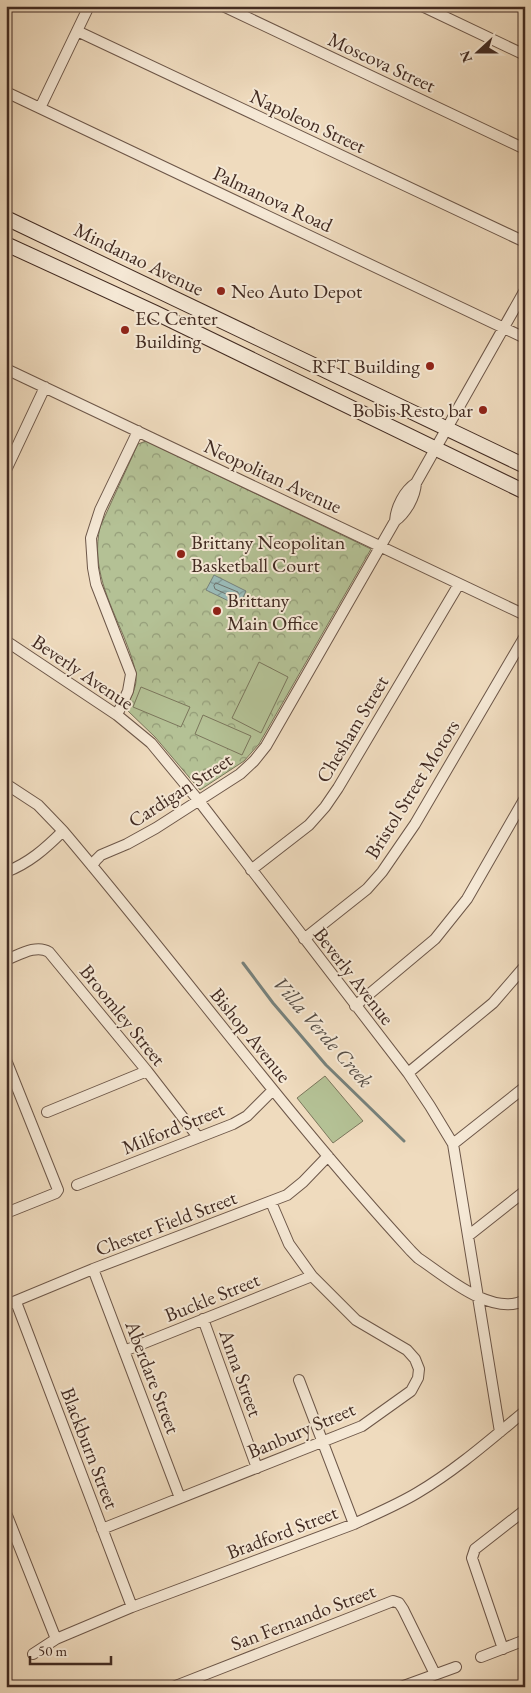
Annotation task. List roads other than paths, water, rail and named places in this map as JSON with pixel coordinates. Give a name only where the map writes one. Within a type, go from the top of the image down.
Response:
[{"type":"main road","name":"Mindanao Avenue","points":[[6,218],[525,466]]},
{"type":"main road","name":"Mindanao Avenue","points":[[6,244],[172,321],[525,492]]},
{"type":"street","points":[[40,108],[89,6]]},
{"type":"street","name":"Moscova Street","points":[[223,6],[525,149]]},
{"type":"street","points":[[422,6],[525,55]]},
{"type":"street","name":"Napoleon Street","points":[[77,31],[525,242]]},
{"type":"street","name":"Palmanova Road","points":[[6,92],[525,338]]},
{"type":"street","name":"Cardigan Street","points":[[92,866],[101,855],[127,844],[199,802],[240,774],[266,746],[307,671],[395,521],[402,515],[410,503],[416,492],[416,483],[525,290]]},
{"type":"street","name":"Neopolitan Avenue","points":[[6,369],[525,615]]},
{"type":"street","points":[[6,470],[45,387]]},
{"type":"street","points":[[117,715],[128,691],[131,674],[96,584],[91,538],[100,510],[138,431]]},
{"type":"street","name":"Chesham Street","points":[[251,870],[309,824],[325,807],[344,780],[459,584]]},
{"type":"street","name":"Bristol Street Motors","points":[[304,939],[367,889],[382,872],[415,824],[525,636]]},
{"type":"street","name":"Beverly Avenue","points":[[6,641],[117,715],[151,743],[199,802],[408,1073],[430,1106],[453,1144],[500,1432]]},
{"type":"street","name":"Bishop Avenue","points":[[6,784],[38,805],[62,831],[368,1204],[418,1258],[478,1298],[505,1305],[518,1304],[525,1300]]},
{"type":"street","points":[[355,1006],[435,939],[467,899],[525,798]]},
{"type":"street","points":[[6,872],[30,860],[44,850],[62,831]]},
{"type":"street","name":"Broomley Street","points":[[6,960],[38,948],[49,952],[147,1070],[198,1137]]},
{"type":"street","points":[[408,1073],[493,1002],[525,966]]},
{"type":"street","points":[[6,1060],[58,1190],[56,1193],[6,1213]]},
{"type":"street","points":[[47,1112],[147,1070]]},
{"type":"street","points":[[453,1144],[525,1087]]},
{"type":"street","name":"Milford Street","points":[[77,1185],[233,1124],[247,1116],[273,1090]]},
{"type":"street","name":"Chester Field Street","points":[[11,1304],[93,1269],[287,1195],[303,1182],[328,1156]]},
{"type":"street","points":[[468,1236],[525,1191]]},
{"type":"street","name":"Banbury Street","points":[[102,1529],[362,1426],[411,1390],[418,1378],[420,1369],[415,1359],[407,1350],[356,1320],[312,1276],[290,1244],[270,1202]]},
{"type":"street","name":"Aberdare Street","points":[[93,1269],[180,1498]]},
{"type":"street","name":"Buckle Street","points":[[124,1351],[312,1276]]},
{"type":"street","name":"Blackburn Street","points":[[11,1304],[132,1607]]},
{"type":"street","name":"Anna Street","points":[[203,1319],[257,1468]]},
{"type":"street","points":[[299,1380],[354,1524]]},
{"type":"street","name":"Bradford Street","points":[[34,1654],[56,1639],[132,1607],[354,1524],[416,1494],[458,1466],[525,1411]]},
{"type":"street","points":[[503,1649],[472,1558],[475,1549],[525,1510]]},
{"type":"street","points":[[6,1513],[56,1639]]},
{"type":"street","name":"San Fernando Street","points":[[173,1687],[393,1601],[399,1603],[403,1609],[435,1674]]},
{"type":"street","points":[[481,1657],[525,1640]]},
{"type":"street","points":[[401,1687],[456,1666]]},
{"type":"water","points":[[214,575],[246,591],[239,606],[206,590]]},
{"type":"waterway","name":"Villa Verde Creek","points":[[243,963],[273,1003],[326,1065],[404,1141]]},
{"type":"place","name":"Neo Auto Depot","points":[[221,291]]},
{"type":"place","name":"EC Center Building","points":[[125,330]]},
{"type":"place","name":"RFT Building","points":[[430,366]]},
{"type":"place","name":"Bobis Resto bar","points":[[483,410]]},
{"type":"place","name":"Brittany Neopolitan Basketball Court","points":[[181,554]]},
{"type":"place","name":"Brittany Main Office","points":[[217,611]]}]
